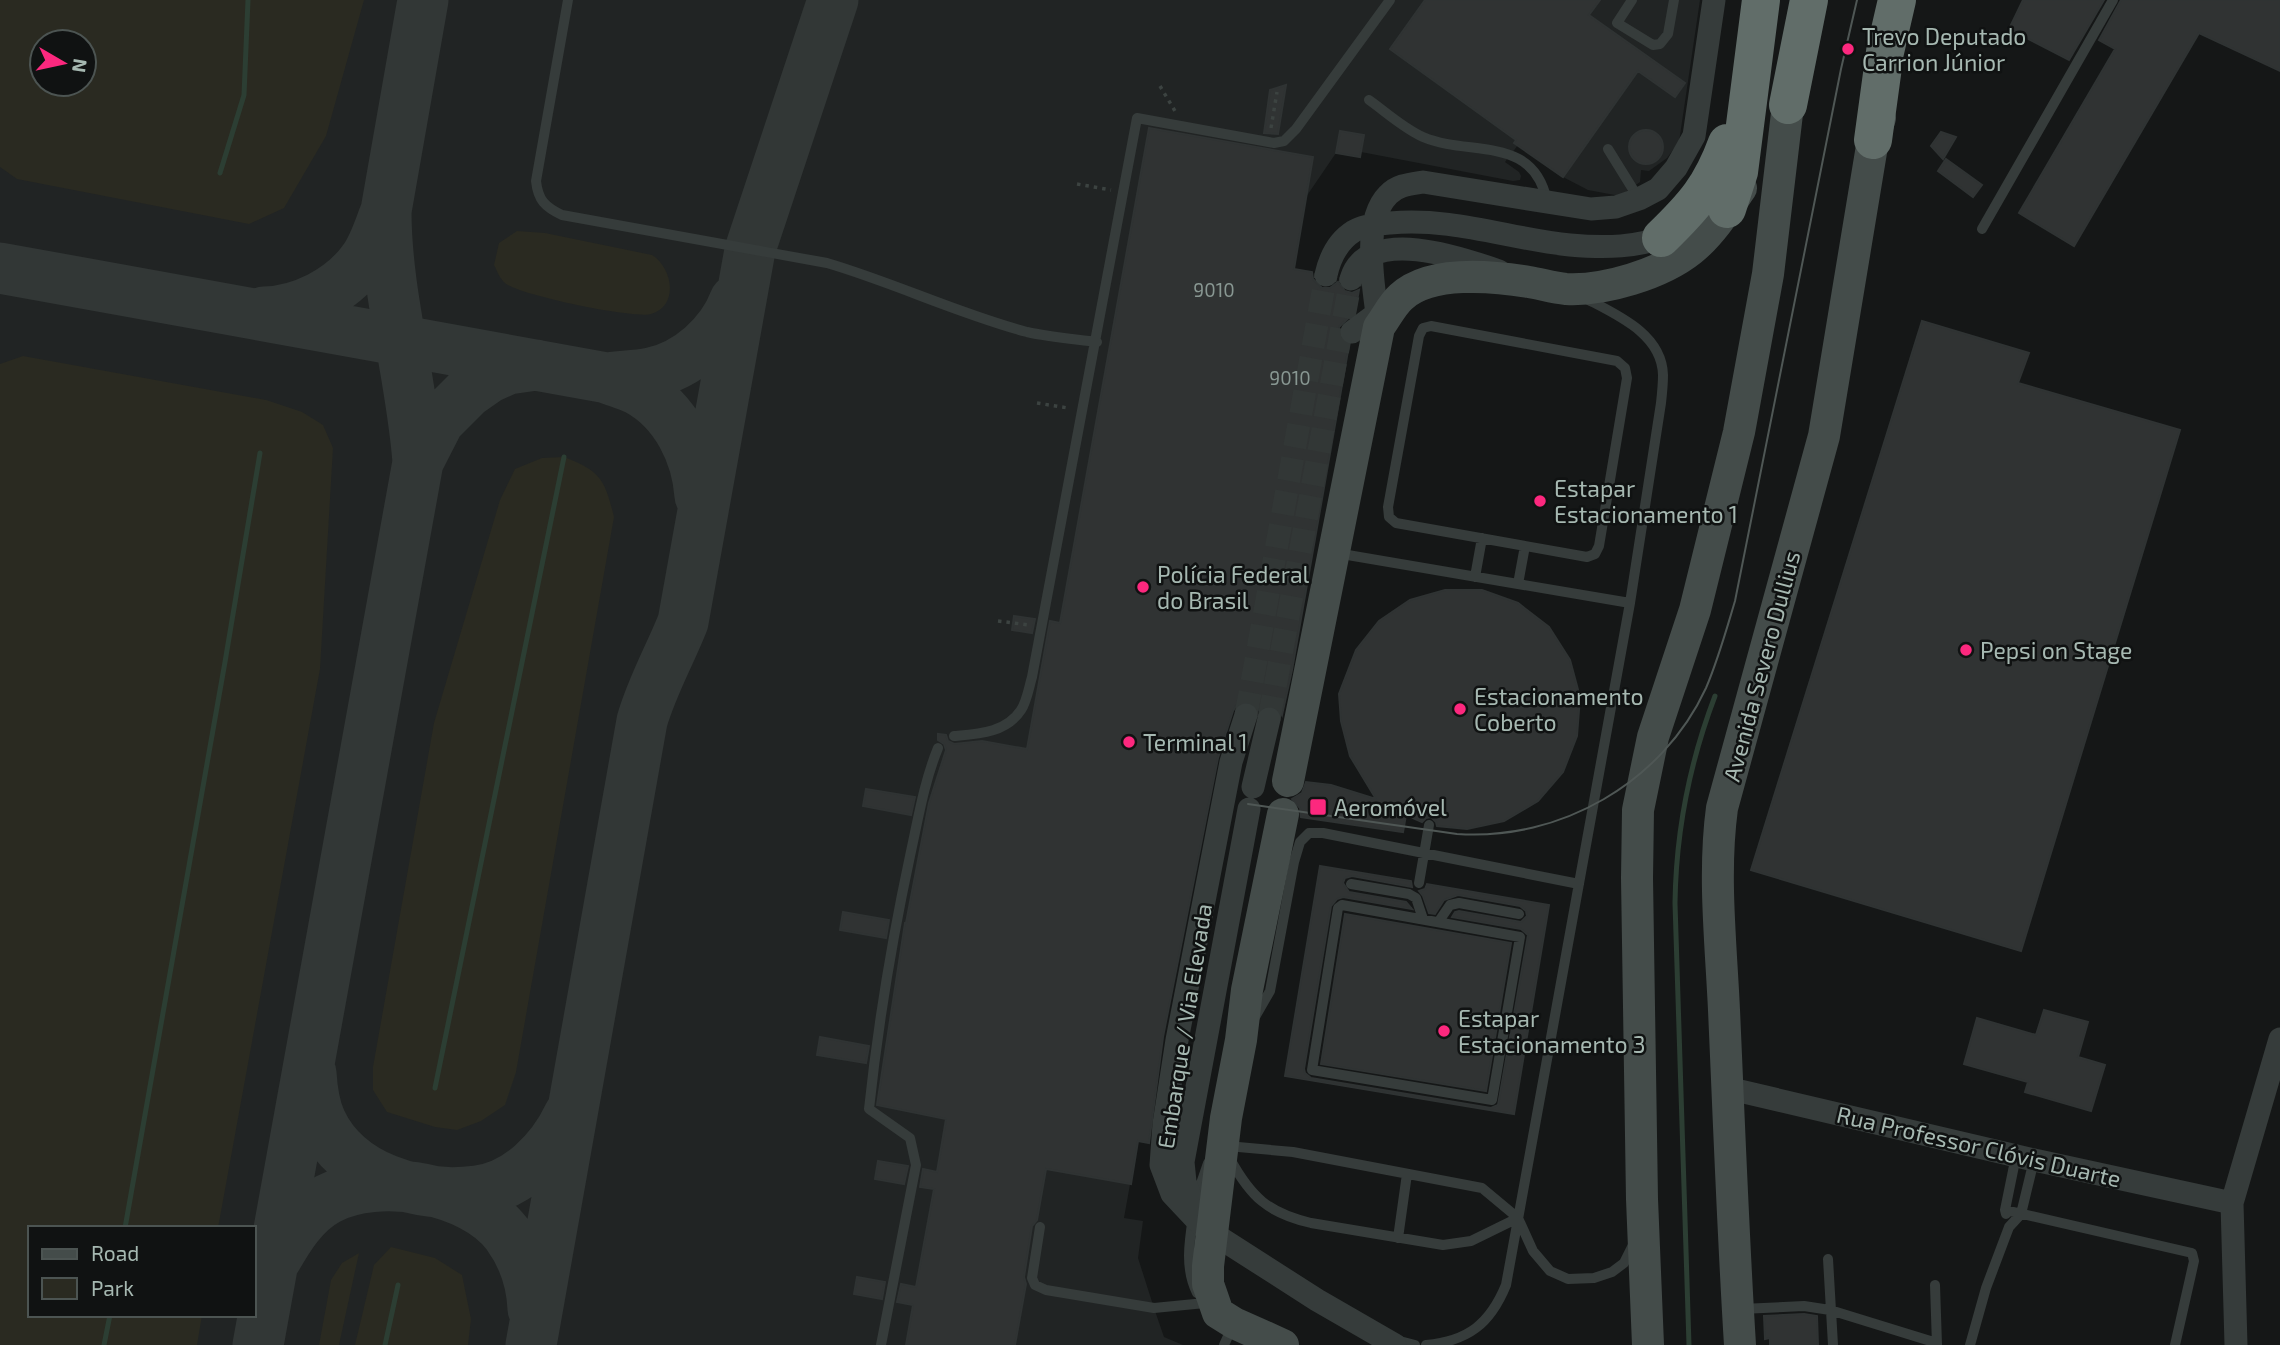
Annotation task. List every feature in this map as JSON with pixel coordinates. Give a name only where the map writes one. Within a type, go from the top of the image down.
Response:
[{"type":"highway","points":[[1727,209],[1739,172],[1761,0]]},
{"type":"highway","points":[[1788,105],[1789,0]]},
{"type":"highway","points":[[1788,105],[1809,0]]},
{"type":"highway","points":[[1874,140],[1885,52],[1897,0]]},
{"type":"highway","points":[[1661,238],[1694,206],[1710,182],[1724,153],[1752,75]]},
{"type":"main road","name":"Avenida Severo Dullius","points":[[1740,1345],[1719,894],[1722,808],[1824,436],[1874,140],[1917,0]]},
{"type":"main road","points":[[1288,781],[1377,317],[1423,284],[1454,277],[1526,282],[1566,289],[1623,283],[1661,269],[1692,250],[1727,209],[1762,157],[1788,105]]},
{"type":"main road","points":[[1648,1345],[1642,1199],[1638,810],[1653,737],[1695,610],[1739,432],[1768,274],[1788,105]]},
{"type":"main road","points":[[1283,814],[1247,990],[1224,1132],[1208,1266],[1208,1284],[1220,1321],[1283,1345]]},
{"type":"street","points":[[1377,317],[1372,253],[1375,214],[1388,194],[1405,184],[1423,182],[1591,209],[1616,207],[1639,200],[1658,189],[1676,168],[1694,136],[1714,0]]},
{"type":"street","points":[[1326,275],[1334,251],[1352,233],[1378,224],[1432,221],[1569,244],[1614,247],[1661,238],[1727,209]]},
{"type":"street","points":[[1351,279],[1355,268],[1372,253],[1409,249],[1448,254],[1526,282]]},
{"type":"street","name":"Embarque / Via Elevada","points":[[1245,715],[1231,762],[1177,1040],[1164,1124],[1161,1165],[1172,1194],[1203,1227],[1317,1300],[1386,1340]]},
{"type":"street","points":[[1194,1206],[1185,1182],[1183,1162],[1251,798],[1269,719]]},
{"type":"street","points":[[2236,1345],[2232,1203],[2280,1039]]},
{"type":"street","name":"Rua Professor Clóvis Duarte","points":[[1727,1088],[2232,1203]]},
{"type":"lane","points":[[568,0],[536,181],[537,194],[546,207],[562,215],[827,263],[1029,332],[1097,342]]},
{"type":"lane","points":[[954,736],[990,733],[1021,710],[1037,657],[1137,118],[1274,143],[1284,141],[1296,129],[1390,0]]},
{"type":"lane","points":[[1632,0],[1617,23],[1653,45],[1660,44],[1668,34],[1674,0]]},
{"type":"lane","points":[[1982,229],[2113,0]]},
{"type":"lane","points":[[1369,100],[1424,137],[1511,154],[1539,177],[1547,202]]},
{"type":"lane","points":[[1608,149],[1639,200]]},
{"type":"lane","points":[[1426,1345],[1450,1343],[1476,1328],[1498,1306],[1506,1285],[1630,603],[1661,404],[1663,373],[1657,351],[1641,331],[1566,289]]},
{"type":"lane","points":[[1430,326],[1617,361],[1625,368],[1627,378],[1599,546],[1595,554],[1587,557],[1482,538],[1396,523],[1389,517],[1388,507],[1419,336],[1423,328],[1430,326]]},
{"type":"lane","points":[[1482,538],[1482,590]]},
{"type":"lane","points":[[1518,584],[1525,546]]},
{"type":"lane","points":[[1333,552],[1630,603]]},
{"type":"lane","points":[[881,1345],[916,1165],[910,1138],[869,1109],[877,1027],[902,895],[929,769],[938,747]]},
{"type":"lane","points":[[1419,883],[1429,825]]},
{"type":"lane","points":[[1241,1040],[1270,991],[1294,862],[1300,842],[1309,833],[1322,833],[1425,852],[1578,884]]},
{"type":"lane","points":[[1351,884],[1409,894],[1416,898],[1423,919]]},
{"type":"lane","points":[[1439,921],[1450,905],[1459,903],[1519,914]]},
{"type":"lane","points":[[1339,906],[1439,921],[1520,937],[1492,1100],[1315,1072],[1312,1067],[1339,906]]},
{"type":"lane","points":[[1224,1132],[1293,1152],[1482,1188],[1518,1218],[1533,1251],[1550,1271],[1568,1279],[1594,1278],[1612,1272],[1624,1263],[1634,1242],[1642,1199]]},
{"type":"lane","points":[[1224,1132],[1251,1193],[1270,1209],[1291,1218],[1443,1245],[1471,1241],[1518,1218]]},
{"type":"lane","points":[[1220,1321],[1190,1278],[1190,1239],[1200,1184],[1224,1132]]},
{"type":"lane","points":[[2009,1227],[2005,1210],[2025,1158]]},
{"type":"lane","points":[[1969,1345],[1986,1288],[2009,1227],[2021,1214],[2025,1158]]},
{"type":"lane","points":[[1398,1238],[1407,1174]]},
{"type":"lane","points":[[2005,1210],[2192,1253],[2194,1261],[2175,1345]]},
{"type":"lane","points":[[1040,1227],[1032,1278],[1035,1285],[1046,1290],[1220,1321]]},
{"type":"lane","points":[[1828,1259],[1833,1345]]},
{"type":"lane","points":[[1738,1309],[1804,1306],[1830,1310],[1937,1344],[1935,1285]]},
{"type":"lane","points":[[1386,1340],[1415,1345]]},
{"type":"path","points":[[1270,137],[1277,92]]},
{"type":"path","points":[[1077,184],[1113,190]]},
{"type":"shaded area","points":[[0,0],[1700,0],[1679,142],[1667,158],[1649,171],[1641,170],[1640,182],[1620,196],[1588,190],[1563,177],[1518,145],[1505,162],[1521,176],[1520,180],[1513,181],[1361,152],[1360,157],[1336,153],[1306,197],[1124,1218],[1143,1221],[1138,1258],[1164,1337],[1183,1345],[0,1345]]},
{"type":"green space","points":[[0,0],[364,0],[326,136],[284,208],[249,224],[17,179],[0,167]]},
{"type":"green space","points":[[517,231],[545,233],[652,255],[665,269],[668,277],[670,286],[666,303],[660,310],[640,315],[601,310],[514,288],[503,281],[494,265],[499,243]]},
{"type":"green space","points":[[23,356],[266,400],[302,412],[323,425],[333,448],[320,669],[218,1226],[28,1226],[28,1317],[202,1317],[197,1345],[0,1345],[0,364]]},
{"type":"green space","points":[[564,457],[586,467],[599,478],[608,494],[614,517],[516,1072],[505,1105],[481,1121],[457,1130],[435,1127],[387,1112],[373,1090],[373,1067],[434,723],[500,500],[515,469],[542,458]]},
{"type":"green space","points":[[391,1247],[435,1258],[462,1275],[471,1319],[468,1345],[355,1345],[374,1265]]},
{"type":"green space","points":[[359,1253],[339,1345],[319,1345],[331,1280],[342,1263]]},
{"type":"building","points":[[1425,0],[1600,0],[1589,15],[1685,83],[1675,97],[1638,71],[1563,177],[1390,49]]},
{"type":"building","points":[[2023,0],[2104,0],[2069,60],[2009,29]]},
{"type":"building","points":[[2121,0],[2280,0],[2280,71],[2199,33],[2074,246],[2019,213],[2115,49],[2099,40]]},
{"type":"building","points":[[1286,85],[1278,134],[1264,133],[1270,90]]},
{"type":"building","name":"Terminal 1","points":[[1149,128],[1313,157],[1294,269],[1312,272],[1313,279],[1322,288],[1330,288],[1338,282],[1345,291],[1352,293],[1359,290],[1355,312],[1339,327],[1340,340],[1349,345],[1292,670],[1282,715],[1279,709],[1273,706],[1266,705],[1259,710],[1250,702],[1237,704],[1218,758],[1163,1037],[1149,1143],[1138,1141],[1131,1184],[1046,1169],[1037,1220],[1032,1226],[1024,1277],[1026,1284],[1015,1345],[906,1345],[913,1305],[897,1302],[901,1284],[916,1287],[934,1189],[920,1187],[923,1169],[937,1172],[946,1119],[877,1105],[905,923],[929,803],[946,750],[944,744],[938,740],[938,734],[946,735],[948,741],[954,744],[982,741],[1027,749],[1050,621],[1060,623]]},
{"type":"building","points":[[1646,130],[1658,135],[1663,147],[1658,159],[1646,164],[1634,159],[1629,147],[1634,135]]},
{"type":"building","points":[[1340,131],[1364,135],[1360,157],[1336,153]]},
{"type":"building","points":[[1941,132],[1956,137],[1943,159],[1931,146]]},
{"type":"building","points":[[1946,159],[1982,185],[1973,197],[1938,171]]},
{"type":"building","name":"Pepsi on Stage","points":[[1922,321],[2029,353],[2018,383],[2180,430],[2021,951],[1751,870]]},
{"type":"building","name":"Estacionamento Coberto","points":[[1445,590],[1482,590],[1518,603],[1549,627],[1570,660],[1580,697],[1577,736],[1563,772],[1538,801],[1504,821],[1467,829],[1437,826],[1431,817],[1422,822],[1406,815],[1403,832],[1301,817],[1300,808],[1292,799],[1302,793],[1306,782],[1331,785],[1376,799],[1350,756],[1341,721],[1339,694],[1356,650],[1379,621],[1410,600]]},
{"type":"building","points":[[1014,616],[1035,619],[1032,633],[1012,630]]},
{"type":"building","points":[[866,789],[915,797],[911,815],[863,806]]},
{"type":"building","points":[[1320,866],[1411,881],[1412,887],[1352,876],[1345,878],[1343,883],[1349,892],[1406,902],[1412,909],[1343,897],[1331,906],[1304,1069],[1311,1078],[1491,1108],[1498,1105],[1528,935],[1521,929],[1452,917],[1459,911],[1521,922],[1527,916],[1526,911],[1520,906],[1458,895],[1444,900],[1435,914],[1429,913],[1419,891],[1425,889],[1427,884],[1549,905],[1514,1114],[1285,1076]]},
{"type":"building","points":[[843,912],[889,920],[886,938],[840,930]]},
{"type":"building","points":[[1345,914],[1511,943],[1486,1091],[1321,1064]]},
{"type":"building","points":[[2044,1010],[2088,1022],[2078,1057],[2105,1065],[2091,1111],[2025,1092],[2028,1082],[1964,1064],[1977,1018],[2036,1035]]},
{"type":"building","points":[[820,1037],[869,1046],[866,1063],[817,1055]]},
{"type":"building","points":[[878,1161],[908,1166],[904,1184],[875,1179]]},
{"type":"building","points":[[857,1277],[885,1282],[882,1299],[854,1294]]},
{"type":"building","points":[[1764,1316],[1817,1316],[1818,1345],[1770,1345],[1770,1338],[1765,1339]]},
{"type":"waterway","points":[[220,173],[244,95],[248,0]]},
{"type":"waterway","points":[[125,1226],[260,453]]},
{"type":"waterway","points":[[435,1088],[564,457]]},
{"type":"waterway","points":[[1689,1345],[1676,876],[1681,824],[1691,772],[1715,696]]},
{"type":"waterway","points":[[385,1345],[398,1285]]},
{"type":"waterway","points":[[104,1345],[110,1317]]},
{"type":"taxiway","points":[[258,1345],[418,462],[390,274],[386,211],[423,0]]},
{"type":"taxiway","points":[[531,1345],[642,721],[683,622],[750,250],[833,0]]},
{"type":"taxiway","points":[[264,312],[306,303],[332,290],[354,272],[367,256],[386,211]]},
{"type":"taxiway","points":[[0,268],[607,378],[638,390],[674,422],[689,450],[700,496]]},
{"type":"taxiway","points":[[607,378],[651,373],[690,356],[722,325],[735,300]]},
{"type":"taxiway","points":[[418,462],[439,421],[468,392],[488,378],[508,369],[536,365]]},
{"type":"taxiway","points":[[311,1073],[321,1121],[348,1157],[387,1180],[432,1191],[477,1191],[506,1182],[532,1165],[543,1154],[569,1115]]},
{"type":"taxiway","points":[[276,1259],[304,1218],[328,1199],[349,1191],[373,1187],[424,1189],[471,1205],[491,1218],[507,1234],[526,1270],[533,1309]]},
{"type":"tunnel","points":[[1246,715],[1326,275]]},
{"type":"tunnel","points":[[1269,719],[1351,279]]},
{"type":"tram line","points":[[1248,804],[1457,834],[1495,834],[1533,828],[1569,816],[1604,799],[1635,778],[1663,752],[1687,722],[1706,688],[1735,601],[1857,0]]},
{"type":"place","name":"Trevo Deputado Carrion Júnior","points":[[1848,49]]},
{"type":"place","name":"Estapar Estacionamento 1","points":[[1540,501]]},
{"type":"place","name":"Polícia Federal do Brasil","points":[[1143,587]]},
{"type":"place","name":"Pepsi on Stage","points":[[1966,650]]},
{"type":"place","name":"Estacionamento Coberto","points":[[1460,709]]},
{"type":"place","name":"Terminal 1","points":[[1129,742]]},
{"type":"place","name":"Aeromóvel","points":[[1318,807]]},
{"type":"place","name":"Estapar Estacionamento 3","points":[[1444,1031]]}]
